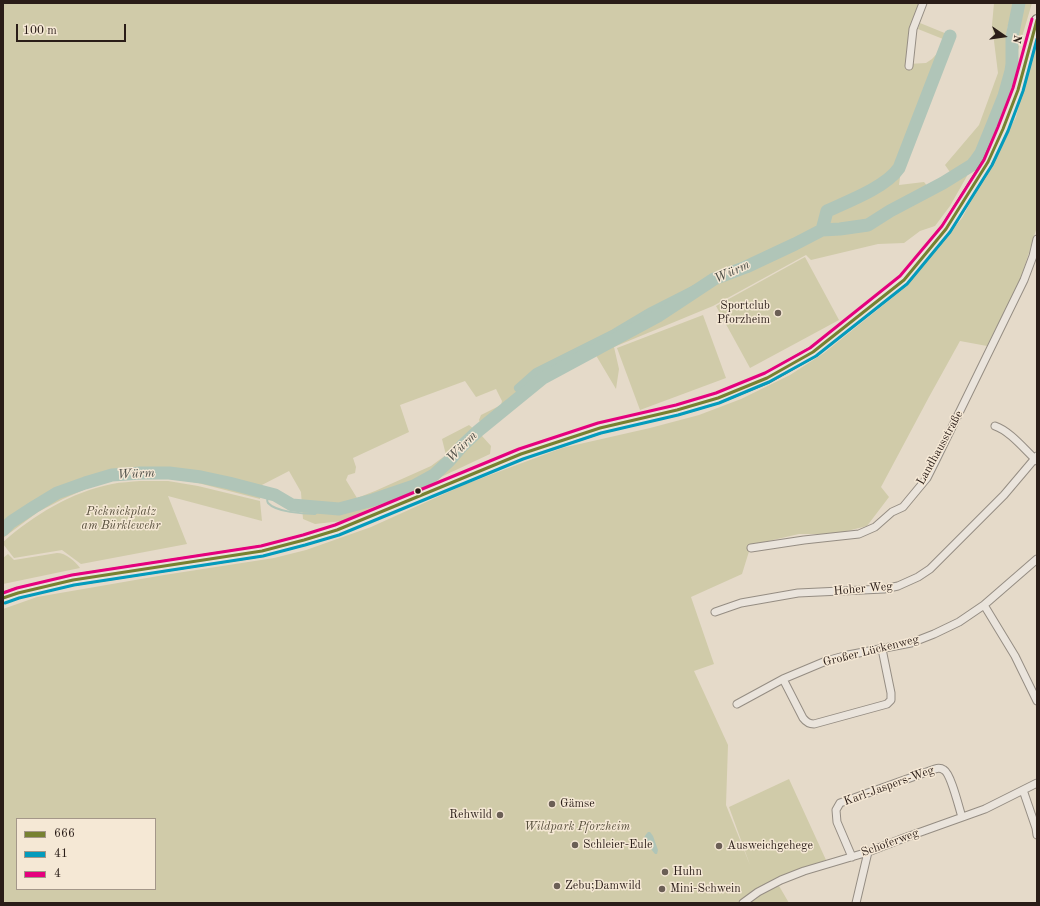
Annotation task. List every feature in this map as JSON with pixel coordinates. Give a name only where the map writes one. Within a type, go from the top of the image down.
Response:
[{"type":"main road","points":[[3,598],[18,592],[73,580],[262,551],[304,540],[337,530],[521,454],[600,428],[677,410],[718,398],[767,378],[813,352],[904,280],[946,229],[988,162],[1003,129],[1018,90],[1037,20]]},
{"type":"street","points":[[910,66],[913,29],[923,3]]},
{"type":"street","name":"Landhausstraße","points":[[751,548],[859,534],[875,527],[892,512],[903,507],[927,478],[936,460],[1024,280],[1033,256],[1037,239]]},
{"type":"street","name":"Hoher Weg","points":[[714,612],[741,603],[798,594],[884,589],[898,586],[918,577],[930,569],[1004,496],[1036,459],[1015,440],[1000,428],[995,426]]},
{"type":"street","name":"Großer Lückenweg","points":[[736,704],[783,679],[826,661],[848,655],[911,643],[959,622],[984,605],[1037,559]]},
{"type":"street","points":[[984,605],[1015,656],[1037,700]]},
{"type":"street","points":[[783,679],[803,718],[811,724],[887,704],[891,700],[891,693],[882,649]]},
{"type":"street","name":"Karl-Jaspers-Weg","points":[[852,857],[838,822],[836,810],[840,803],[939,768],[945,770],[949,776],[962,817]]},
{"type":"street","name":"Schoferweg","points":[[743,903],[758,892],[781,880],[804,871],[868,852],[985,809],[1037,782]]},
{"type":"street","points":[[1023,790],[1037,834]]},
{"type":"street","points":[[856,903],[868,852]]},
{"type":"green space","points":[[3,3],[921,3],[908,64],[926,63],[942,48],[943,39],[918,29],[920,23],[952,36],[953,43],[901,169],[899,185],[924,182],[932,192],[963,175],[967,176],[950,206],[935,226],[920,231],[904,243],[878,244],[811,260],[806,255],[713,306],[614,347],[619,369],[616,389],[594,352],[553,375],[483,429],[479,420],[481,415],[501,405],[502,401],[496,389],[476,397],[465,381],[400,405],[409,432],[353,458],[356,467],[355,473],[348,475],[346,480],[357,498],[431,466],[446,455],[442,439],[469,425],[491,446],[490,454],[342,521],[315,524],[303,519],[301,492],[289,471],[258,487],[261,494],[260,499],[198,483],[170,478],[141,477],[112,481],[88,488],[63,499],[38,512],[3,538]]},
{"type":"green space","points":[[994,3],[1015,3],[1007,29],[1006,53],[1010,69],[981,147],[971,160],[952,175],[945,165],[979,125],[998,73],[992,25]]},
{"type":"green space","points":[[1020,3],[1032,3],[1019,47],[1015,57],[1013,57],[1013,43]]},
{"type":"green space","name":"Wildpark Pforzheim","points":[[1037,35],[1037,227],[1020,281],[987,346],[960,341],[881,487],[889,497],[867,526],[835,534],[799,534],[751,545],[742,574],[691,597],[714,664],[694,671],[728,745],[726,805],[750,865],[729,807],[789,779],[826,860],[775,879],[789,903],[3,903],[3,609],[37,597],[274,558],[306,550],[371,527],[466,484],[562,448],[699,415],[741,399],[790,375],[824,353],[907,286],[962,218],[1016,117]]},
{"type":"green space","name":"Sportclub Pforzheim","points":[[805,257],[839,320],[750,368],[716,306]]},
{"type":"green space","name":"Sportclub Pforzheim","points":[[703,315],[726,378],[640,410],[617,348]]},
{"type":"green space","name":"Picknickplatz am Bürklewehr","points":[[168,481],[198,486],[260,501],[262,521],[168,496],[187,544],[81,564],[62,550],[14,558],[3,544],[3,542],[15,532],[40,514],[68,499],[115,483]]},
{"type":"green space","points":[[57,553],[64,554],[80,568],[3,584],[3,558],[8,554],[14,560]]},
{"type":"shaded area","points":[[648,832],[650,832],[653,836],[658,850],[657,854],[643,844],[644,838]]},
{"type":"waterway","name":"Würm","points":[[3,530],[11,522],[57,493],[112,475],[169,473],[201,477],[275,495],[292,505],[339,509],[373,500],[414,486],[434,475],[478,431],[543,378],[658,316],[714,279],[746,267],[822,230],[868,225],[972,165],[981,153],[1004,96],[1011,71],[1012,37],[1019,3]]},
{"type":"waterway","name":"Würm","points":[[822,230],[827,211],[876,187],[893,175],[899,168],[950,36]]},
{"type":"waterway","points":[[518,388],[536,372],[614,333],[651,311],[714,279]]},
{"type":"waterway","points":[[269,493],[267,502],[277,509],[297,513],[315,514],[322,507]]},
{"type":"transit line","name":"4","points":[[3,593],[17,588],[72,575],[261,546],[303,535],[335,525],[519,449],[598,423],[676,405],[716,393],[765,373],[810,348],[900,276],[942,226],[984,160],[1013,88],[1032,19]]},
{"type":"transit line","name":"666","points":[[3,598],[73,580],[262,551],[304,540],[337,530],[521,454],[600,428],[677,410],[718,398],[767,378],[813,352],[904,280],[946,229],[988,162],[1003,129],[1018,90],[1037,20]]},
{"type":"transit line","name":"41","points":[[5,603],[19,598],[74,585],[263,556],[305,545],[339,535],[523,459],[601,433],[678,415],[719,403],[769,382],[816,356],[907,284],[950,232],[992,165],[1008,131],[1023,91],[1037,39]]},
{"type":"place","name":"Sportclub Pforzheim","points":[[778,313]]},
{"type":"place","name":"Gämse","points":[[552,804]]},
{"type":"place","name":"Rehwild","points":[[500,815]]},
{"type":"place","name":"Schleier-Eule","points":[[575,845]]},
{"type":"place","name":"Ausweichgehege","points":[[719,846]]},
{"type":"place","name":"Huhn","points":[[665,872]]},
{"type":"place","name":"Zebu;Damwild","points":[[557,886]]},
{"type":"place","name":"Mini-Schwein","points":[[662,889]]}]
